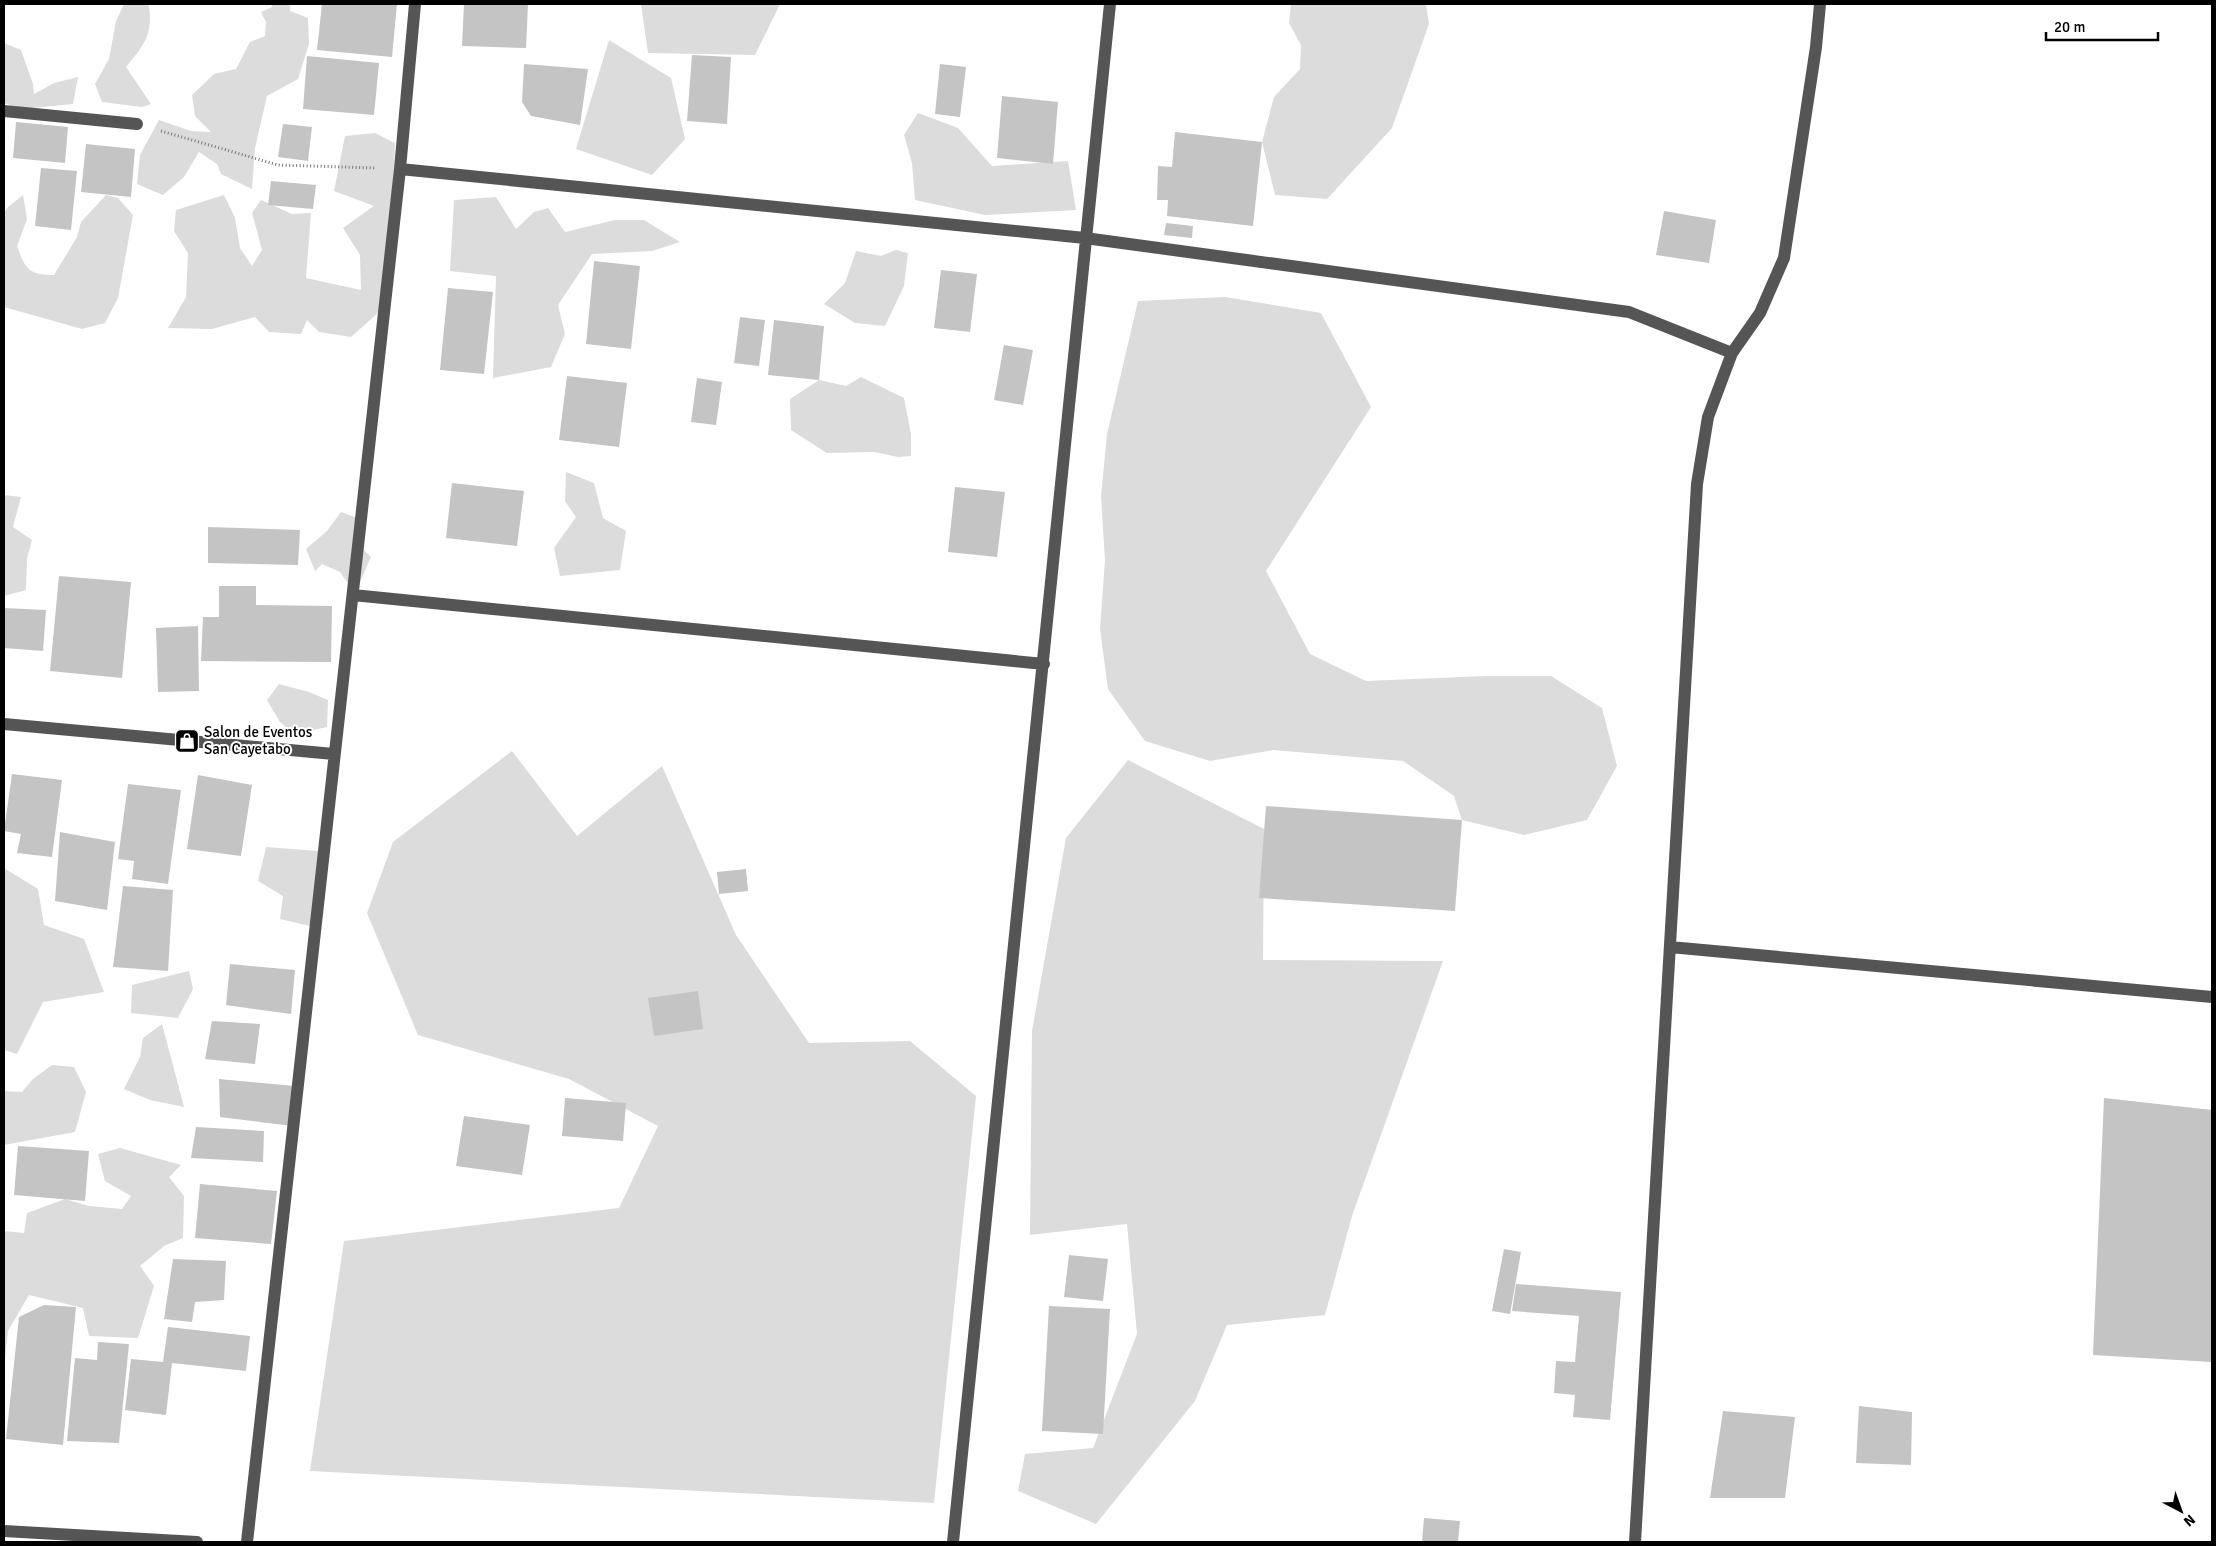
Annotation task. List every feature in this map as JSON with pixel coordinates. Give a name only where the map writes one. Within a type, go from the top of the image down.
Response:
[{"type":"street","points":[[247,1542],[400,169],[415,4]]},
{"type":"street","points":[[953,1542],[1110,4]]},
{"type":"street","points":[[1635,1542],[1697,484],[1708,416],[1732,353],[1760,313],[1784,258],[1816,47],[1820,4]]},
{"type":"street","points":[[4,111],[137,124]]},
{"type":"street","points":[[400,169],[1085,238],[1628,312],[1732,353]]},
{"type":"street","points":[[353,596],[1044,664]]},
{"type":"street","points":[[4,724],[334,754]]},
{"type":"street","points":[[1670,947],[2212,997]]},
{"type":"street","points":[[4,1532],[197,1542]]},
{"type":"path","points":[[137,124],[278,165],[400,169]]},
{"type":"shaded area","points":[[124,4],[146,4],[149,6],[150,25],[146,39],[126,67],[151,104],[142,107],[102,102],[95,84],[109,59],[116,21]]},
{"type":"shaded area","points":[[272,4],[290,4],[290,11],[308,18],[309,44],[298,79],[267,96],[255,148],[252,189],[221,174],[217,164],[199,152],[184,177],[163,195],[137,184],[140,155],[159,120],[191,131],[211,132],[195,116],[192,95],[214,74],[236,69],[250,42],[265,36],[266,22],[261,12],[272,7]]},
{"type":"shaded area","points":[[641,4],[780,4],[755,55],[648,53]]},
{"type":"shaded area","points":[[1291,4],[1426,4],[1429,24],[1392,128],[1327,199],[1275,195],[1262,142],[1274,97],[1300,69],[1301,45],[1289,23]]},
{"type":"shaded area","points":[[609,40],[671,78],[685,139],[652,175],[576,149]]},
{"type":"shaded area","points":[[4,43],[21,50],[33,84],[34,94],[54,83],[78,77],[73,104],[22,109],[4,103]]},
{"type":"shaded area","points":[[918,113],[958,128],[992,166],[1068,161],[1076,210],[985,215],[915,200],[912,163],[904,135]]},
{"type":"shaded area","points":[[375,133],[395,143],[391,226],[379,312],[351,337],[319,332],[307,320],[301,334],[269,332],[255,317],[212,329],[168,328],[186,297],[188,253],[174,231],[176,210],[224,195],[235,218],[240,248],[252,266],[262,250],[252,213],[261,200],[292,214],[311,213],[306,278],[361,290],[360,255],[343,228],[374,206],[334,191],[345,136]]},
{"type":"shaded area","points":[[23,195],[27,219],[17,246],[25,265],[38,274],[54,275],[77,237],[81,222],[106,195],[118,198],[133,215],[118,298],[105,323],[82,329],[4,307],[4,214],[8,207]]},
{"type":"shaded area","points":[[496,197],[516,229],[534,212],[548,208],[565,232],[615,220],[644,220],[680,242],[652,251],[592,254],[558,305],[565,334],[551,367],[493,378],[496,276],[450,271],[454,200]]},
{"type":"shaded area","points":[[896,250],[908,253],[904,286],[885,326],[855,323],[824,304],[845,283],[856,251],[881,256]]},
{"type":"shaded area","points":[[1225,297],[1321,313],[1371,407],[1266,571],[1310,654],[1366,681],[1486,676],[1551,676],[1602,708],[1617,766],[1587,820],[1524,835],[1462,820],[1454,796],[1403,761],[1273,750],[1210,761],[1145,741],[1108,689],[1100,629],[1105,560],[1101,496],[1107,434],[1138,301]]},
{"type":"shaded area","points":[[861,377],[904,398],[911,434],[911,456],[898,457],[874,452],[827,453],[791,430],[790,399],[819,380],[846,386]]},
{"type":"shaded area","points":[[566,472],[594,483],[603,518],[626,531],[620,570],[560,576],[554,548],[576,517],[565,501]]},
{"type":"shaded area","points":[[4,495],[21,497],[13,527],[32,540],[27,559],[26,590],[4,596]]},
{"type":"shaded area","points":[[341,512],[360,519],[361,547],[371,557],[360,582],[347,582],[340,572],[322,564],[315,571],[306,549],[327,531]]},
{"type":"shaded area","points":[[279,684],[309,692],[328,700],[327,727],[294,734],[280,722],[267,700]]},
{"type":"shaded area","points":[[512,751],[577,836],[662,766],[736,935],[809,1043],[910,1041],[976,1096],[934,1503],[310,1471],[344,1241],[619,1208],[658,1126],[569,1079],[418,1035],[367,913],[393,842]]},
{"type":"shaded area","points":[[1128,760],[1264,829],[1263,960],[1443,961],[1352,1216],[1325,1315],[1227,1325],[1195,1401],[1096,1524],[1018,1491],[1025,1454],[1093,1448],[1137,1334],[1127,1224],[1030,1235],[1032,1031],[1066,838]]},
{"type":"shaded area","points":[[266,847],[318,851],[325,899],[310,926],[280,919],[283,896],[258,881]]},
{"type":"shaded area","points":[[4,868],[38,889],[44,925],[84,939],[104,992],[43,1002],[17,1054],[4,1050]]},
{"type":"shaded area","points":[[189,971],[193,989],[178,1018],[131,1013],[132,985]]},
{"type":"shaded area","points":[[162,1024],[184,1107],[150,1100],[124,1089],[140,1057],[143,1038]]},
{"type":"shaded area","points":[[52,1065],[74,1067],[86,1092],[75,1132],[4,1145],[4,1091],[22,1092],[33,1079]]},
{"type":"shaded area","points":[[120,1148],[181,1165],[169,1177],[184,1196],[183,1238],[164,1246],[140,1266],[154,1286],[138,1338],[89,1336],[83,1308],[29,1295],[8,1331],[4,1367],[4,1231],[24,1233],[27,1213],[65,1199],[89,1206],[122,1209],[131,1196],[105,1181],[98,1154]]},
{"type":"building","points":[[322,4],[397,4],[392,57],[317,50]]},
{"type":"building","points":[[464,4],[528,4],[526,48],[462,46]]},
{"type":"building","points":[[692,55],[731,57],[727,124],[687,121]]},
{"type":"building","points":[[307,56],[379,63],[374,115],[303,109]]},
{"type":"building","points":[[524,64],[588,69],[580,125],[531,116],[522,102]]},
{"type":"building","points":[[940,64],[966,67],[960,117],[935,114]]},
{"type":"building","points":[[1002,96],[1058,102],[1053,164],[997,158]]},
{"type":"building","points":[[16,122],[68,127],[65,163],[13,158]]},
{"type":"building","points":[[283,124],[312,127],[308,161],[278,157]]},
{"type":"building","points":[[1175,132],[1262,142],[1253,226],[1167,216],[1168,200],[1157,200],[1158,166],[1172,167]]},
{"type":"building","points":[[86,144],[135,149],[131,197],[81,192]]},
{"type":"building","points":[[41,168],[77,171],[71,230],[35,226]]},
{"type":"building","points":[[271,181],[316,185],[313,209],[268,205]]},
{"type":"building","points":[[1664,211],[1716,220],[1709,263],[1656,255]]},
{"type":"building","points":[[1166,223],[1193,226],[1192,238],[1164,235]]},
{"type":"building","points":[[594,261],[640,266],[631,349],[586,344]]},
{"type":"building","points":[[941,270],[977,274],[970,332],[934,328]]},
{"type":"building","points":[[448,288],[493,292],[484,374],[440,370]]},
{"type":"building","points":[[740,317],[765,320],[759,366],[734,363]]},
{"type":"building","points":[[774,320],[824,326],[819,380],[768,375]]},
{"type":"building","points":[[1004,345],[1033,350],[1023,405],[994,400]]},
{"type":"building","points":[[567,376],[627,383],[619,447],[559,440]]},
{"type":"building","points":[[697,378],[722,382],[716,425],[691,422]]},
{"type":"building","points":[[452,483],[524,491],[517,546],[446,538]]},
{"type":"building","points":[[955,487],[1005,492],[997,557],[948,552]]},
{"type":"building","points":[[208,527],[300,530],[298,565],[208,563]]},
{"type":"building","points":[[59,576],[131,582],[122,678],[50,671]]},
{"type":"building","points":[[219,586],[256,586],[256,605],[332,606],[331,662],[201,661],[203,617],[219,617]]},
{"type":"building","points":[[4,608],[46,610],[43,651],[4,648]]},
{"type":"building","points":[[198,626],[199,691],[158,692],[156,628]]},
{"type":"building","points":[[12,774],[62,780],[52,857],[17,853],[21,834],[4,831]]},
{"type":"building","points":[[198,775],[252,785],[241,856],[187,849]]},
{"type":"building","points":[[128,784],[181,790],[168,884],[132,879],[134,861],[118,859]]},
{"type":"building","points":[[1266,806],[1462,820],[1455,911],[1259,898]]},
{"type":"building","points":[[60,832],[115,842],[107,910],[55,901]]},
{"type":"building","points":[[746,869],[748,891],[719,894],[717,872]]},
{"type":"building","points":[[123,886],[173,890],[168,971],[113,967]]},
{"type":"building","points":[[230,964],[295,970],[291,1014],[226,1005]]},
{"type":"building","points":[[698,991],[703,1029],[654,1036],[648,998]]},
{"type":"building","points":[[212,1021],[260,1024],[255,1064],[205,1059]]},
{"type":"building","points":[[219,1079],[294,1086],[292,1126],[220,1117]]},
{"type":"building","points":[[565,1098],[626,1103],[623,1141],[562,1136]]},
{"type":"building","points":[[2104,1098],[2212,1110],[2212,1362],[2093,1355]]},
{"type":"building","points":[[464,1116],[530,1125],[522,1175],[456,1166]]},
{"type":"building","points":[[196,1127],[264,1131],[263,1162],[191,1158]]},
{"type":"building","points":[[18,1146],[89,1151],[85,1201],[14,1195]]},
{"type":"building","points":[[200,1184],[277,1191],[271,1244],[195,1238]]},
{"type":"building","points":[[1504,1249],[1521,1252],[1510,1314],[1492,1311]]},
{"type":"building","points":[[1069,1255],[1108,1259],[1103,1301],[1064,1297]]},
{"type":"building","points":[[173,1259],[226,1261],[224,1300],[195,1302],[192,1322],[164,1319]]},
{"type":"building","points":[[1516,1284],[1621,1292],[1610,1420],[1573,1417],[1575,1395],[1554,1393],[1556,1361],[1575,1362],[1579,1316],[1512,1311]]},
{"type":"building","points":[[44,1305],[76,1307],[63,1445],[6,1439],[19,1317]]},
{"type":"building","points":[[1049,1306],[1110,1309],[1103,1434],[1042,1431]]},
{"type":"building","points":[[168,1327],[250,1336],[246,1371],[172,1363],[166,1415],[125,1410],[131,1359],[163,1362]]},
{"type":"building","points":[[98,1342],[129,1344],[119,1443],[67,1441],[75,1358],[97,1360]]},
{"type":"building","points":[[1859,1406],[1912,1412],[1911,1465],[1856,1463]]},
{"type":"building","points":[[1723,1411],[1795,1417],[1785,1498],[1710,1498]]},
{"type":"building","points":[[1424,1518],[1460,1521],[1458,1542],[1422,1542]]},
{"type":"place","name":"Salon de Eventos San Cayetabo","points":[[187,741]]}]
